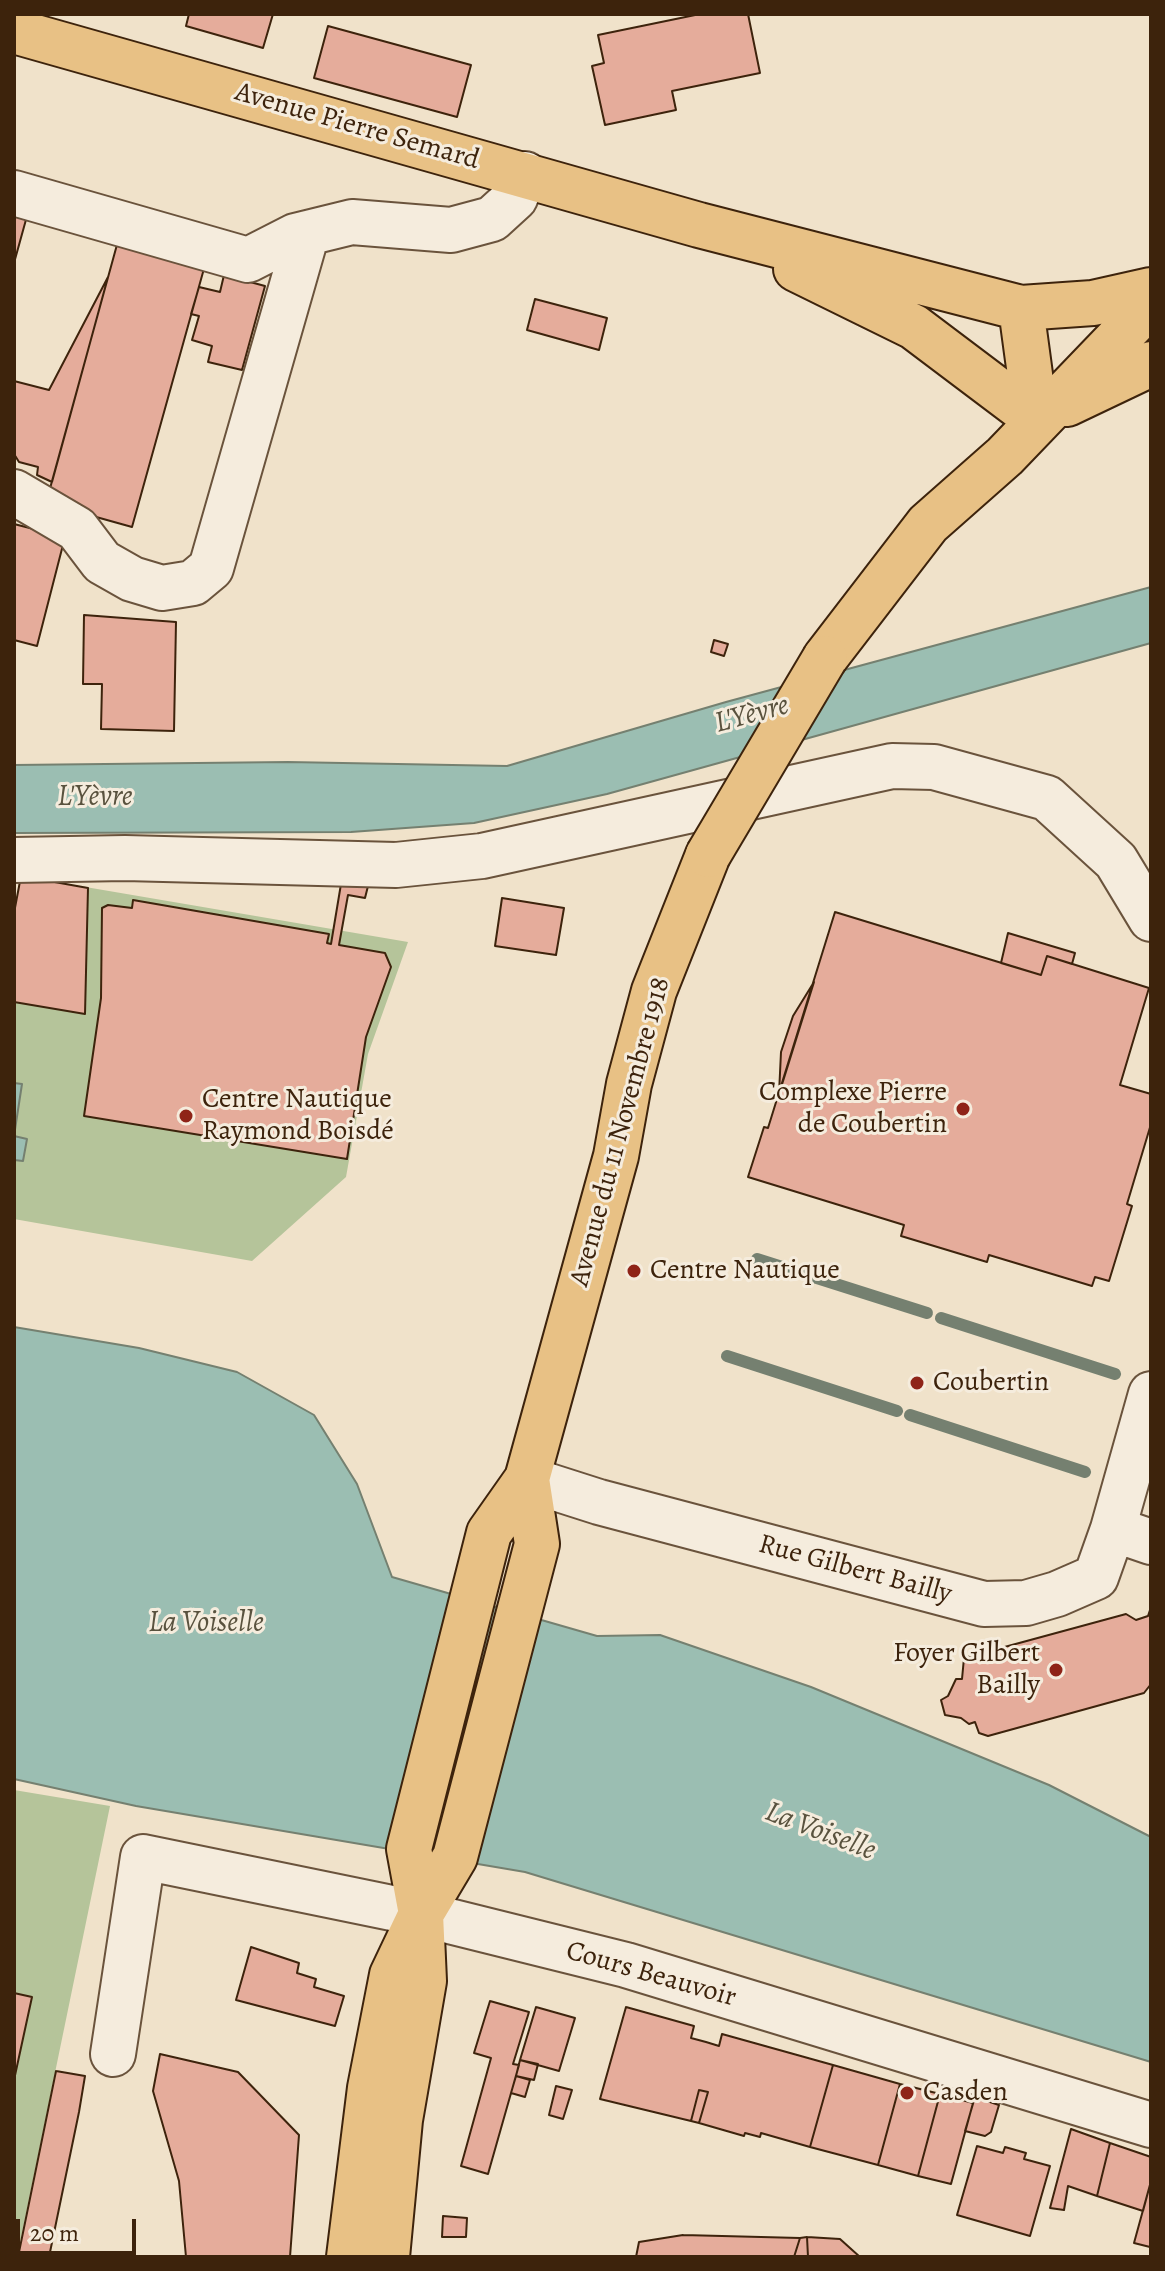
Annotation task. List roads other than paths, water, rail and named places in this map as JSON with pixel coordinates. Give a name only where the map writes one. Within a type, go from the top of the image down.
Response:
[{"type":"main road","name":"Avenue Pierre Semard","points":[[14,31],[699,225],[1021,308],[1093,303],[1151,290]]},
{"type":"main road","name":"Avenue Pierre Semard","points":[[699,225],[914,327],[1036,419]]},
{"type":"main road","name":"Avenue du 11 Novembre 1918","points":[[387,2257],[400,2120],[424,1981],[421,1914],[409,1849],[489,1533],[527,1479],[616,1156],[629,1084],[654,991],[708,855],[825,658],[928,524],[1005,456],[1036,419],[1151,304]]},
{"type":"main road","points":[[1021,308],[1036,419],[1151,364]]},
{"type":"main road","name":"Avenue du 11 Novembre 1918","points":[[349,2257],[370,2088],[392,1975],[421,1914],[455,1857],[537,1544],[527,1479]]},
{"type":"street","points":[[14,193],[248,260],[307,233],[352,222],[451,230],[492,219],[515,198],[525,174]]},
{"type":"street","points":[[14,492],[77,529],[102,562],[132,579],[162,588],[193,583],[211,568],[307,233]]},
{"type":"street","points":[[14,860],[125,858],[396,865],[482,856],[892,766],[934,767],[1047,798],[1116,861],[1151,919]]},
{"type":"street","points":[[1132,1536],[1151,1394]]},
{"type":"street","name":"Rue Gilbert Bailly","points":[[527,1479],[599,1502],[984,1604],[1026,1603],[1096,1577],[1132,1536]]},
{"type":"street","name":"Cours Beauvoir","points":[[113,2054],[143,1857],[421,1914],[626,1965],[1151,2125]]},
{"type":"water","name":"L'Yèvre","points":[[1151,587],[1151,643],[607,794],[474,823],[351,832],[14,833],[14,765],[288,762],[507,766],[726,702]]},
{"type":"water","points":[[14,1083],[22,1084],[14,1136]]},
{"type":"water","points":[[14,1136],[27,1139],[23,1161],[14,1160]]},
{"type":"water","name":"La Voiselle","points":[[14,1327],[139,1348],[237,1372],[314,1415],[357,1484],[392,1577],[597,1636],[660,1635],[811,1687],[1049,1785],[1151,1837],[1151,2062],[525,1872],[136,1806],[14,1779]]},
{"type":"waterway","points":[[757,1259],[927,1313]]},
{"type":"waterway","points":[[941,1318],[1115,1374]]},
{"type":"waterway","points":[[727,1356],[897,1411]]},
{"type":"waterway","points":[[910,1415],[1085,1472]]},
{"type":"place","name":"Complexe Pierre de Coubertin","points":[[963,1109]]},
{"type":"place","name":"Centre Nautique Raymond Boisdé","points":[[186,1116]]},
{"type":"place","name":"Centre Nautique","points":[[634,1271]]},
{"type":"place","name":"Coubertin","points":[[917,1383]]},
{"type":"place","name":"Foyer Gilbert Bailly","points":[[1056,1670]]},
{"type":"place","name":"Casden","points":[[907,2093]]}]
